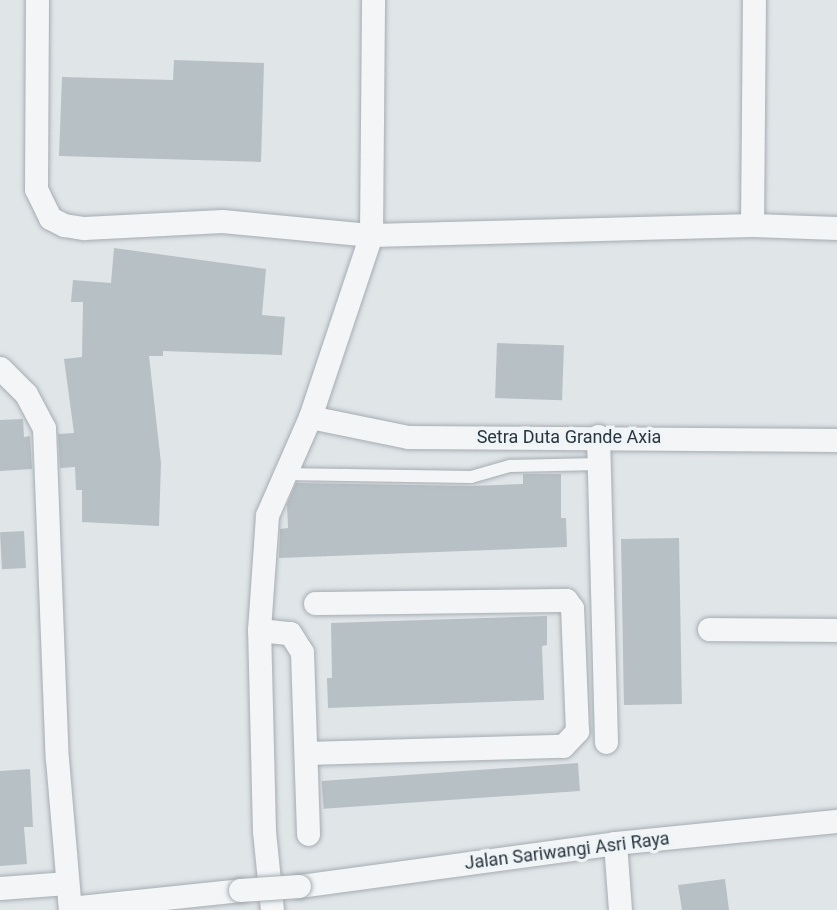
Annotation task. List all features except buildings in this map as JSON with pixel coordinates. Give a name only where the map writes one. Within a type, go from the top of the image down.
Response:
[{"type":"street","points":[[37,0],[36,188],[50,218],[84,228],[222,221],[371,234],[752,225],[837,228]]},
{"type":"street","points":[[272,910],[264,831],[259,630],[267,515],[310,417],[371,234],[373,0]]},
{"type":"street","points":[[752,225],[754,0]]},
{"type":"street","points":[[0,368],[26,394],[44,428],[57,759],[70,909]]},
{"type":"street","name":"Setra Duta Grande Axia","points":[[310,417],[408,437],[597,436],[833,440]]},
{"type":"street","points":[[597,436],[606,742]]},
{"type":"street","points":[[306,752],[563,746],[576,731],[572,608],[566,600],[316,603]]},
{"type":"street","points":[[709,629],[837,630]]},
{"type":"street","points":[[259,630],[290,633],[302,652],[308,834]]},
{"type":"street","name":"Jalan Sariwangi Asri Raya","points":[[70,909],[299,886],[615,843],[837,821]]},
{"type":"street","points":[[615,843],[620,910]]},
{"type":"street","points":[[0,888],[67,883]]},
{"type":"lane","points":[[283,474],[471,477],[510,466],[598,464]]}]
